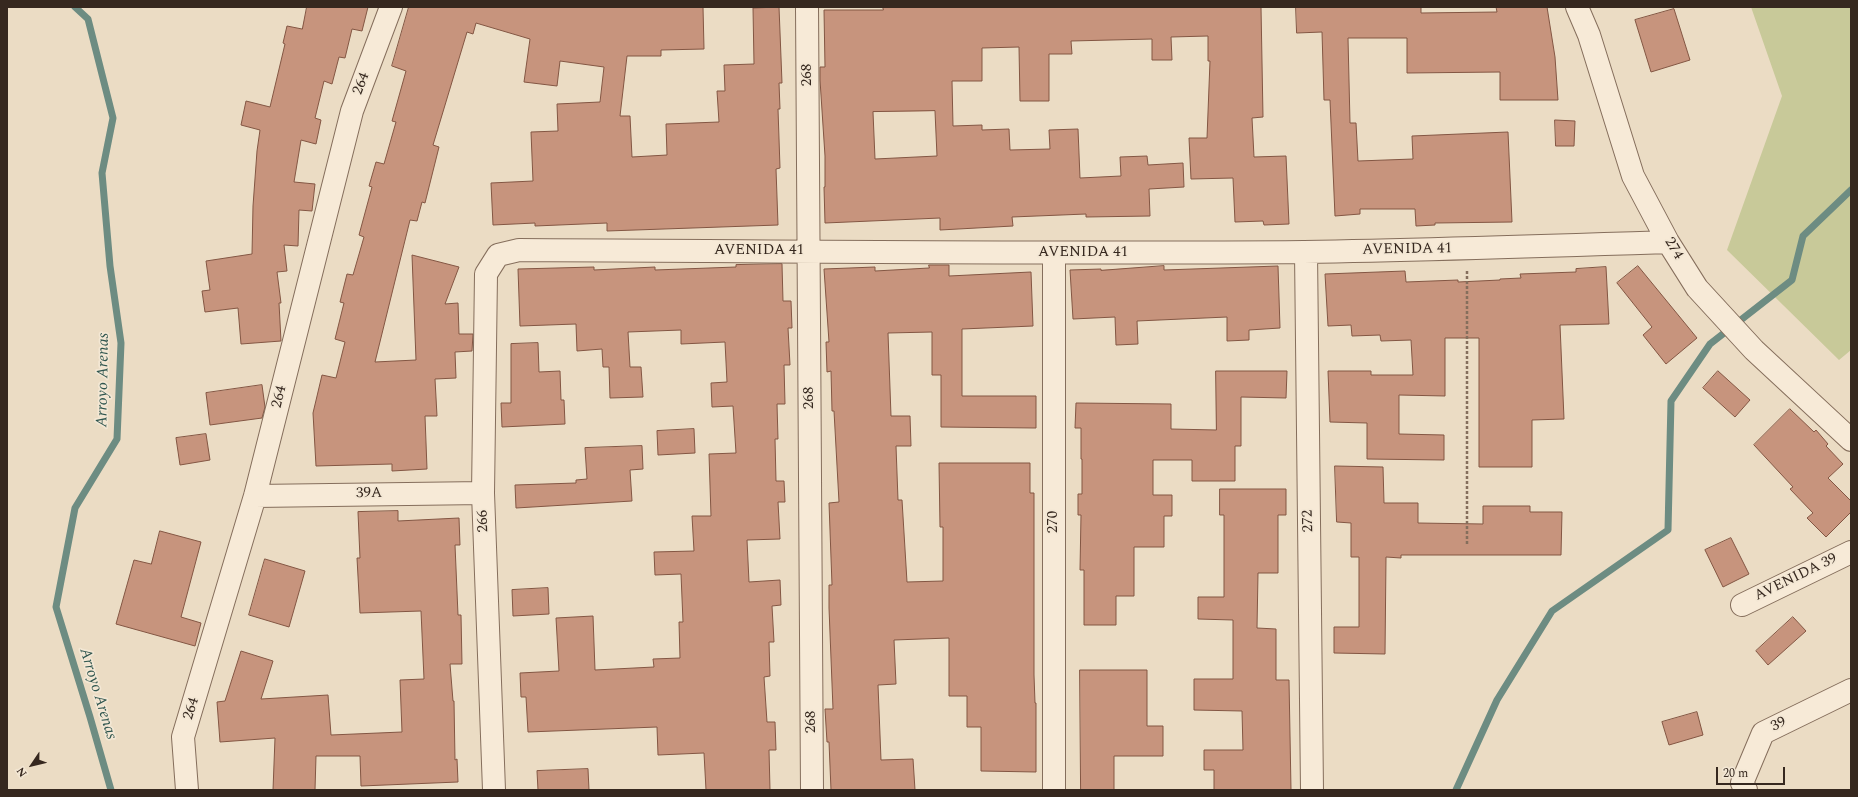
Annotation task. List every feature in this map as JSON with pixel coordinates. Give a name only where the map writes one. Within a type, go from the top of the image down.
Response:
[{"type":"street","name":"264","points":[[187,790],[183,737],[255,496],[352,111],[391,7]]},
{"type":"street","name":"268","points":[[807,7],[812,790]]},
{"type":"street","name":"274","points":[[1576,7],[1590,35],[1633,176],[1668,242],[1697,288],[1754,350],[1851,440]]},
{"type":"street","name":"AVENIDA 41","points":[[498,255],[519,250],[1054,253],[1306,252],[1467,249],[1668,242]]},
{"type":"street","name":"272","points":[[1306,252],[1312,790]]},
{"type":"street","name":"270","points":[[1054,253],[1054,790]]},
{"type":"street","name":"266","points":[[494,790],[484,493],[486,274],[498,255]]},
{"type":"street","name":"39A","points":[[255,496],[484,493]]},
{"type":"street","name":"AVENIDA 39","points":[[1742,605],[1851,552]]},
{"type":"street","name":"39","points":[[1746,790],[1742,783],[1763,733],[1851,690]]},
{"type":"path","points":[[1467,249],[1467,546]]},
{"type":"green space","points":[[1751,7],[1851,7],[1851,350],[1839,360],[1727,250],[1782,96]]},
{"type":"building","points":[[307,7],[368,7],[362,31],[352,29],[345,58],[339,57],[332,84],[324,81],[315,118],[321,120],[316,144],[301,140],[294,182],[315,184],[312,211],[299,210],[298,246],[284,245],[287,271],[277,272],[281,303],[279,303],[281,341],[241,344],[238,308],[205,312],[202,291],[210,290],[206,261],[252,254],[253,206],[260,130],[241,125],[246,101],[270,107],[285,44],[283,43],[287,26],[302,29]]},
{"type":"building","points":[[409,7],[703,7],[704,49],[661,50],[661,56],[627,56],[620,116],[630,116],[632,157],[667,155],[666,124],[719,122],[717,91],[725,91],[724,65],[754,64],[753,8],[779,7],[782,83],[779,83],[780,109],[778,109],[780,168],[776,169],[778,225],[607,231],[607,223],[535,226],[535,223],[493,225],[491,183],[533,181],[531,132],[558,131],[557,104],[600,102],[604,67],[560,61],[557,86],[524,82],[530,39],[476,23],[473,34],[467,32],[433,145],[439,147],[425,203],[422,202],[417,221],[410,220],[375,362],[416,360],[412,255],[459,267],[445,304],[458,303],[459,334],[473,334],[472,351],[455,352],[456,378],[435,379],[437,416],[425,416],[427,469],[392,471],[392,464],[316,466],[313,413],[322,375],[336,378],[345,342],[335,339],[344,303],[340,302],[347,274],[353,275],[364,237],[359,235],[372,187],[369,186],[376,162],[384,164],[396,122],[392,121],[406,71],[392,66]]},
{"type":"building","points":[[883,7],[1261,7],[1263,117],[1252,118],[1254,157],[1286,156],[1289,224],[1264,225],[1263,221],[1235,222],[1233,178],[1191,179],[1189,138],[1207,138],[1210,61],[1208,61],[1208,36],[1171,37],[1172,60],[1152,60],[1152,39],[1071,41],[1072,54],[1049,54],[1049,101],[1020,101],[1019,47],[982,48],[982,81],[952,81],[953,126],[982,125],[982,130],[1009,129],[1010,150],[1050,149],[1049,130],[1078,129],[1080,178],[1121,176],[1120,157],[1147,156],[1148,165],[1183,163],[1184,187],[1149,189],[1150,216],[1086,217],[1086,214],[1012,217],[1013,226],[940,230],[940,218],[825,223],[825,156],[820,80],[820,67],[825,67],[824,10],[883,10]],"holes":[[[935,111],[937,156],[875,159],[873,112]]]},
{"type":"building","points":[[1296,7],[1421,7],[1421,13],[1497,12],[1496,7],[1547,7],[1555,57],[1558,100],[1500,100],[1500,72],[1407,73],[1407,38],[1348,38],[1350,123],[1356,123],[1358,161],[1413,159],[1412,136],[1508,132],[1512,222],[1435,223],[1435,225],[1416,226],[1415,209],[1360,209],[1360,214],[1335,216],[1330,100],[1324,100],[1322,32],[1297,33]]},
{"type":"building","points":[[1674,9],[1690,60],[1651,72],[1635,20]]},
{"type":"building","points":[[1555,120],[1575,121],[1574,146],[1556,146]]},
{"type":"building","points":[[782,264],[783,301],[791,301],[792,328],[788,328],[790,365],[784,365],[785,404],[777,404],[778,439],[775,439],[776,481],[784,481],[785,502],[778,502],[780,539],[747,540],[749,582],[780,580],[781,605],[772,606],[774,642],[769,642],[770,676],[764,677],[767,722],[775,722],[776,750],[769,750],[770,790],[706,790],[704,753],[658,755],[657,727],[528,732],[526,697],[521,697],[520,673],[559,671],[556,618],[593,616],[595,670],[654,667],[653,659],[680,658],[679,622],[683,622],[681,574],[655,575],[654,552],[694,551],[692,516],[711,516],[709,454],[736,453],[733,406],[712,407],[711,383],[727,382],[725,342],[681,344],[681,330],[628,332],[630,367],[641,367],[643,397],[610,398],[609,367],[603,367],[602,349],[577,351],[576,324],[520,326],[518,269],[594,267],[594,270],[655,267],[655,270]]},
{"type":"building","points":[[929,265],[949,265],[949,276],[1031,272],[1033,326],[962,329],[962,396],[1036,396],[1036,428],[941,427],[941,375],[932,375],[932,332],[888,333],[891,416],[910,416],[911,446],[896,446],[898,500],[902,500],[907,582],[943,581],[943,527],[940,527],[939,463],[1030,463],[1030,493],[1034,493],[1034,675],[1036,703],[1036,772],[981,771],[981,727],[967,727],[967,696],[949,696],[949,638],[894,640],[896,684],[878,685],[881,760],[913,759],[915,790],[831,790],[829,742],[827,742],[825,709],[833,709],[829,608],[829,585],[832,585],[829,503],[839,502],[834,411],[832,411],[831,371],[827,372],[826,342],[829,342],[824,269],[875,267],[875,271],[929,268]]},
{"type":"building","points":[[1164,266],[1164,270],[1278,266],[1280,328],[1249,330],[1249,340],[1227,341],[1227,317],[1137,321],[1138,344],[1116,345],[1115,317],[1073,319],[1070,270],[1101,270]]},
{"type":"building","points":[[1638,266],[1697,338],[1666,364],[1643,335],[1652,327],[1617,283]]},
{"type":"building","points":[[1606,267],[1609,324],[1560,325],[1564,419],[1532,420],[1532,467],[1479,467],[1479,338],[1445,338],[1445,396],[1399,395],[1399,434],[1444,435],[1444,460],[1367,459],[1367,423],[1330,422],[1328,371],[1371,371],[1371,375],[1413,375],[1411,340],[1381,341],[1380,335],[1352,336],[1351,325],[1328,326],[1325,274],[1405,271],[1406,282],[1458,280],[1458,282],[1521,278],[1520,274],[1576,272],[1576,269]]},
{"type":"building","points":[[538,343],[539,372],[560,371],[561,400],[564,400],[565,424],[502,427],[501,403],[511,403],[511,344]]},
{"type":"building","points":[[1216,371],[1287,371],[1286,398],[1241,397],[1241,446],[1235,446],[1235,481],[1192,481],[1192,460],[1153,460],[1153,495],[1172,495],[1172,516],[1164,516],[1164,547],[1134,547],[1134,596],[1116,596],[1116,625],[1084,625],[1084,570],[1080,570],[1081,515],[1078,515],[1078,494],[1082,494],[1081,428],[1075,428],[1076,403],[1171,404],[1171,429],[1216,430]]},
{"type":"building","points":[[1718,371],[1750,400],[1735,417],[1703,388]]},
{"type":"building","points":[[262,385],[265,407],[262,418],[210,425],[206,393]]},
{"type":"building","points":[[1790,409],[1814,432],[1816,430],[1828,444],[1826,446],[1843,464],[1828,478],[1851,501],[1851,512],[1826,537],[1807,518],[1813,513],[1790,489],[1793,487],[1754,445]]},
{"type":"building","points":[[694,429],[695,453],[658,455],[657,431]]},
{"type":"building","points":[[206,434],[210,460],[180,465],[176,438]]},
{"type":"building","points":[[642,446],[643,469],[630,470],[632,501],[516,508],[515,485],[576,483],[576,480],[587,479],[585,448]]},
{"type":"building","points":[[1335,466],[1383,467],[1384,503],[1418,503],[1418,523],[1483,524],[1483,506],[1530,506],[1530,512],[1562,512],[1561,555],[1401,555],[1401,558],[1386,557],[1385,654],[1334,653],[1334,627],[1359,627],[1359,557],[1351,557],[1351,523],[1337,522]]},
{"type":"building","points":[[1220,489],[1286,489],[1286,515],[1278,515],[1278,573],[1258,573],[1257,628],[1276,629],[1276,680],[1289,680],[1291,790],[1214,790],[1214,770],[1204,770],[1204,750],[1243,750],[1242,711],[1194,710],[1194,679],[1233,679],[1233,620],[1198,619],[1198,597],[1224,597],[1224,515],[1220,515]]},
{"type":"building","points":[[398,511],[398,521],[459,518],[460,545],[455,545],[458,615],[461,615],[462,664],[450,664],[454,701],[455,760],[457,759],[458,782],[361,786],[360,756],[316,756],[315,790],[273,790],[275,738],[220,742],[217,702],[225,701],[241,651],[273,661],[261,699],[328,695],[331,735],[402,732],[400,680],[424,679],[421,611],[360,613],[357,558],[360,558],[358,512]]},
{"type":"building","points":[[160,531],[201,542],[181,617],[201,623],[195,646],[116,624],[134,560],[151,564]]},
{"type":"building","points":[[1731,538],[1749,574],[1723,587],[1705,550]]},
{"type":"building","points":[[265,559],[305,571],[289,627],[249,615]]},
{"type":"building","points":[[548,588],[549,614],[513,616],[512,590]]},
{"type":"building","points":[[1793,617],[1806,631],[1768,665],[1756,651]]},
{"type":"building","points":[[1080,670],[1147,670],[1147,726],[1163,726],[1163,756],[1114,756],[1114,790],[1081,790]]},
{"type":"building","points":[[1697,712],[1703,735],[1669,745],[1662,722]]},
{"type":"building","points":[[588,769],[589,790],[538,790],[537,771]]},
{"type":"waterway","name":"Arroyo Arenas","points":[[75,7],[88,19],[113,118],[102,173],[110,266],[121,343],[117,439],[75,508],[56,607],[111,790]]},
{"type":"waterway","points":[[1456,790],[1497,700],[1552,611],[1668,530],[1671,401],[1710,344],[1792,280],[1803,236],[1851,190]]}]
